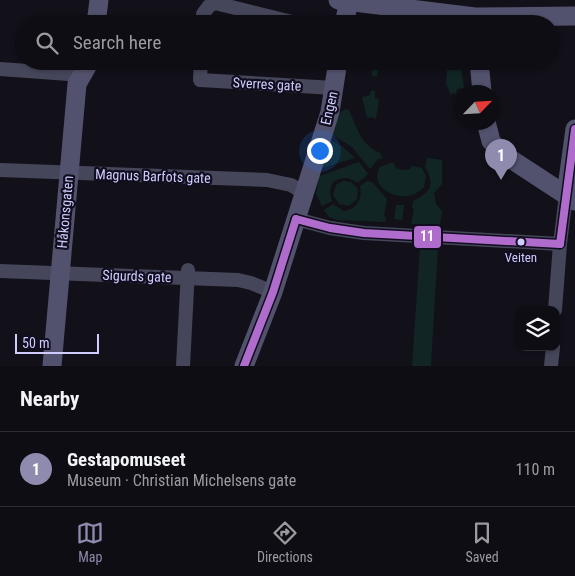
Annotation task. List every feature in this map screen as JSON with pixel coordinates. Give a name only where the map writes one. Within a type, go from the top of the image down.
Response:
[{"type":"main road","points":[[97,15],[99,0]]},
{"type":"main road","points":[[344,15],[344,1],[423,15]]},
{"type":"main road","points":[[560,17],[575,16]]},
{"type":"main road","name":"Håkonsgaten","points":[[52,366],[77,84],[85,70]]},
{"type":"main road","name":"Engen","points":[[244,366],[273,292],[330,112],[337,70]]},
{"type":"main road","points":[[480,70],[481,85]]},
{"type":"main road","points":[[488,130],[491,141],[500,152],[570,198],[575,129]]},
{"type":"street","points":[[203,13],[209,6],[215,3],[264,15]]},
{"type":"street","points":[[0,69],[15,69]]},
{"type":"street","name":"Sverres gate","points":[[201,70],[200,80],[334,88]]},
{"type":"street","name":"Magnus Barfots gate","points":[[0,170],[267,180],[291,185],[304,193]]},
{"type":"street","points":[[555,306],[560,244],[570,198]]},
{"type":"street","points":[[296,219],[330,228],[364,233],[560,244]]},
{"type":"street","name":"Sigurds gate","points":[[0,271],[60,274],[188,274],[238,280],[273,292]]},
{"type":"street","points":[[183,366],[188,274]]},
{"type":"street","points":[[551,366],[553,351]]},
{"type":"green space","points":[[371,70],[378,70],[377,76],[372,76]]},
{"type":"green space","points":[[447,70],[461,70],[464,85],[455,85],[455,94],[452,93],[451,96],[446,83]]},
{"type":"green space","points":[[371,90],[375,91],[375,98],[379,99],[376,119],[372,117],[367,118],[362,97],[370,95]]},
{"type":"green space","points":[[345,109],[349,110],[357,130],[364,141],[374,150],[381,153],[380,156],[384,157],[377,160],[370,169],[352,147],[331,134],[340,113]]},
{"type":"green space","points":[[329,139],[343,147],[355,158],[322,168]]},
{"type":"green space","points":[[427,158],[442,160],[442,184],[434,193],[436,204],[442,211],[440,226],[411,224],[414,209],[412,208],[413,201],[424,195],[431,184],[425,167]]},
{"type":"green space","points":[[359,162],[368,174],[358,183],[348,178],[335,181],[330,191],[332,201],[322,206],[316,194],[319,176]]},
{"type":"green space","points":[[394,163],[396,168],[403,170],[408,170],[412,166],[422,168],[426,176],[424,187],[409,196],[394,195],[383,189],[378,179],[378,173],[380,167]]},
{"type":"green space","points":[[343,181],[351,182],[358,189],[357,199],[349,206],[339,204],[333,195],[336,185]]},
{"type":"green space","points":[[367,181],[372,182],[387,199],[384,216],[386,217],[385,222],[337,220],[329,217],[324,210],[333,204],[344,211],[356,206],[361,195],[360,186]]},
{"type":"green space","points":[[396,205],[404,205],[402,220],[394,219]]},
{"type":"green space","points":[[438,246],[431,366],[412,366],[420,247]]},
{"type":"transit line","name":"11","points":[[560,244],[575,129]]},
{"type":"transit line","name":"11","points":[[296,219],[330,228],[364,233],[560,244]]},
{"type":"transit line","name":"11","points":[[244,366],[273,292],[296,219]]},
{"type":"place","name":"Gestapomuseet","points":[[501,180]]},
{"type":"place","name":"Veiten","points":[[521,242]]}]
